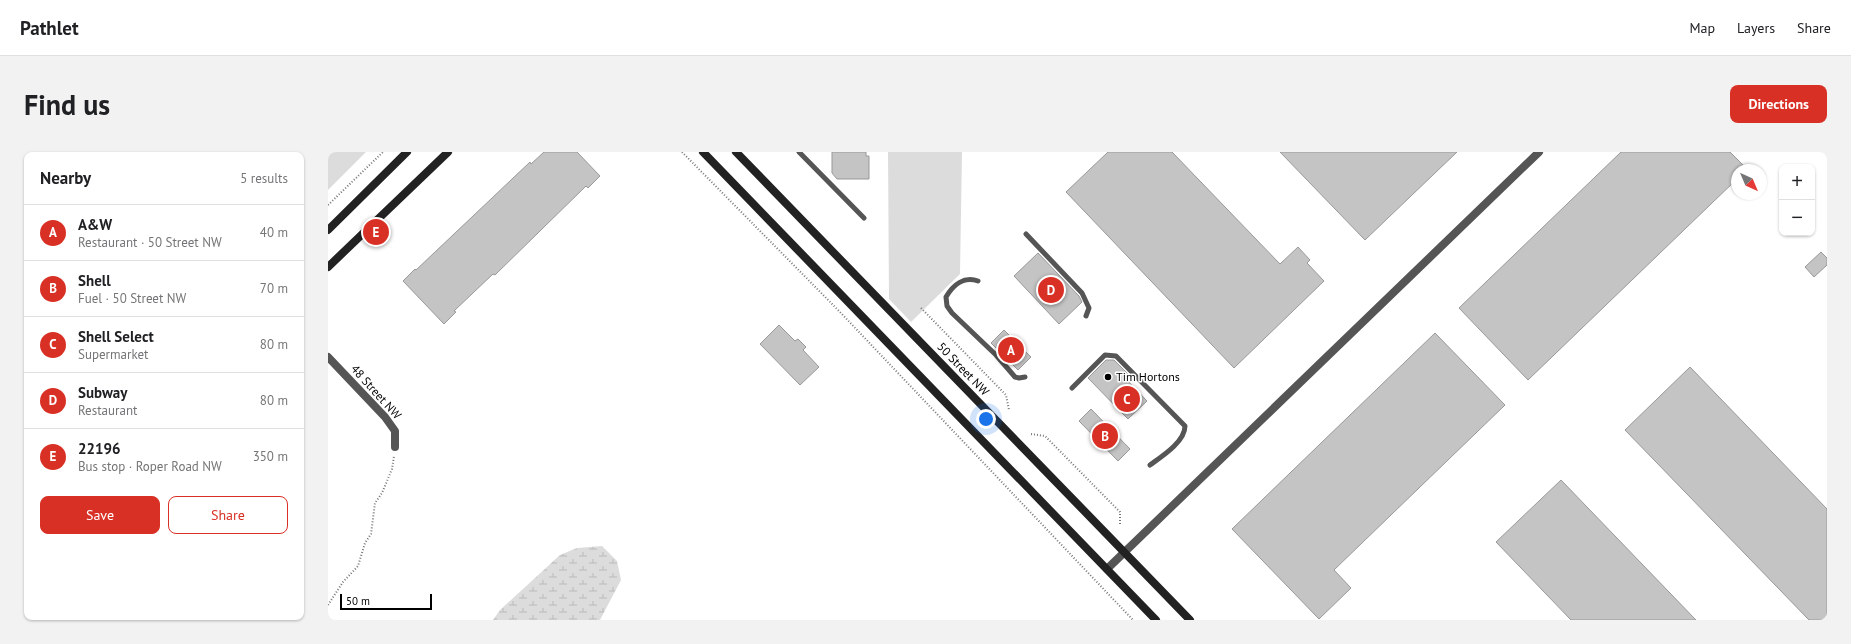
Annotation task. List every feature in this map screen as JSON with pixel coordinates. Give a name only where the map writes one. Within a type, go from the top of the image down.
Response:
[{"type":"main road","points":[[328,230],[407,152]]},
{"type":"main road","points":[[328,267],[448,152]]},
{"type":"main road","points":[[703,152],[1156,620]]},
{"type":"main road","name":"50 Street NW","points":[[736,152],[1190,620]]},
{"type":"street","points":[[1107,569],[1539,152]]},
{"type":"street","name":"48 Street NW","points":[[328,357],[386,417],[395,431],[395,447]]},
{"type":"lane","points":[[799,152],[864,218]]},
{"type":"lane","points":[[1026,234],[1082,293],[1089,304],[1086,316]]},
{"type":"lane","points":[[978,280],[971,279],[957,284],[946,297],[947,306],[952,313],[996,354],[1010,372],[1019,378],[1025,377]]},
{"type":"lane","points":[[1072,388],[1105,355],[1116,356],[1185,426],[1183,435],[1177,443],[1150,465]]},
{"type":"path","points":[[328,205],[383,152]]},
{"type":"path","points":[[682,152],[844,316],[1133,620]]},
{"type":"path","points":[[921,308],[1006,395],[1009,410]]},
{"type":"path","points":[[1031,434],[1045,436],[1120,512],[1120,524]]},
{"type":"path","points":[[328,605],[343,582],[358,566],[365,543],[371,534],[376,503],[392,469],[395,447]]},
{"type":"green space","points":[[328,152],[366,152],[328,190]]},
{"type":"green space","points":[[888,152],[962,152],[960,274],[911,322],[889,299]]},
{"type":"green space","points":[[602,546],[617,561],[621,580],[600,620],[493,620],[500,610],[560,555],[577,548]]},
{"type":"building","points":[[544,152],[577,152],[600,176],[588,188],[586,186],[495,275],[493,274],[454,311],[456,312],[444,324],[403,281],[530,162],[531,164]]},
{"type":"building","points":[[832,152],[866,152],[866,156],[869,156],[869,179],[837,179],[832,173]]},
{"type":"building","points":[[1108,152],[1172,152],[1280,264],[1298,247],[1310,260],[1307,263],[1324,281],[1234,368],[1066,192]]},
{"type":"building","points":[[1280,152],[1457,152],[1365,240]]},
{"type":"building","points":[[1621,152],[1730,152],[1742,164],[1731,164],[1731,185],[1528,380],[1459,308]]},
{"type":"building","points":[[1821,252],[1827,258],[1827,265],[1814,277],[1805,267]]},
{"type":"building","points":[[1038,253],[1079,296],[1082,302],[1059,324],[1014,276]]},
{"type":"building","points":[[779,325],[795,341],[798,339],[806,347],[803,350],[819,367],[800,385],[760,344]]},
{"type":"building","points":[[1004,330],[1031,357],[1018,370],[991,343]]},
{"type":"building","points":[[1435,333],[1505,405],[1334,570],[1351,588],[1319,619],[1232,529]]},
{"type":"building","points":[[1106,360],[1114,360],[1130,376],[1126,379],[1147,401],[1128,419],[1088,378]]},
{"type":"building","points":[[1690,367],[1827,509],[1827,620],[1809,620],[1625,430]]},
{"type":"building","points":[[1091,409],[1130,449],[1118,461],[1079,421]]},
{"type":"building","points":[[1561,480],[1696,620],[1571,620],[1496,542]]},
{"type":"place","name":"22196","points":[[376,232]]},
{"type":"place","name":"Subway","points":[[1051,290]]},
{"type":"place","name":"A&W","points":[[1011,350]]},
{"type":"place","name":"Tim Hortons","points":[[1108,377]]},
{"type":"place","name":"Shell Select","points":[[1127,399]]},
{"type":"place","name":"Shell","points":[[1105,436]]}]
